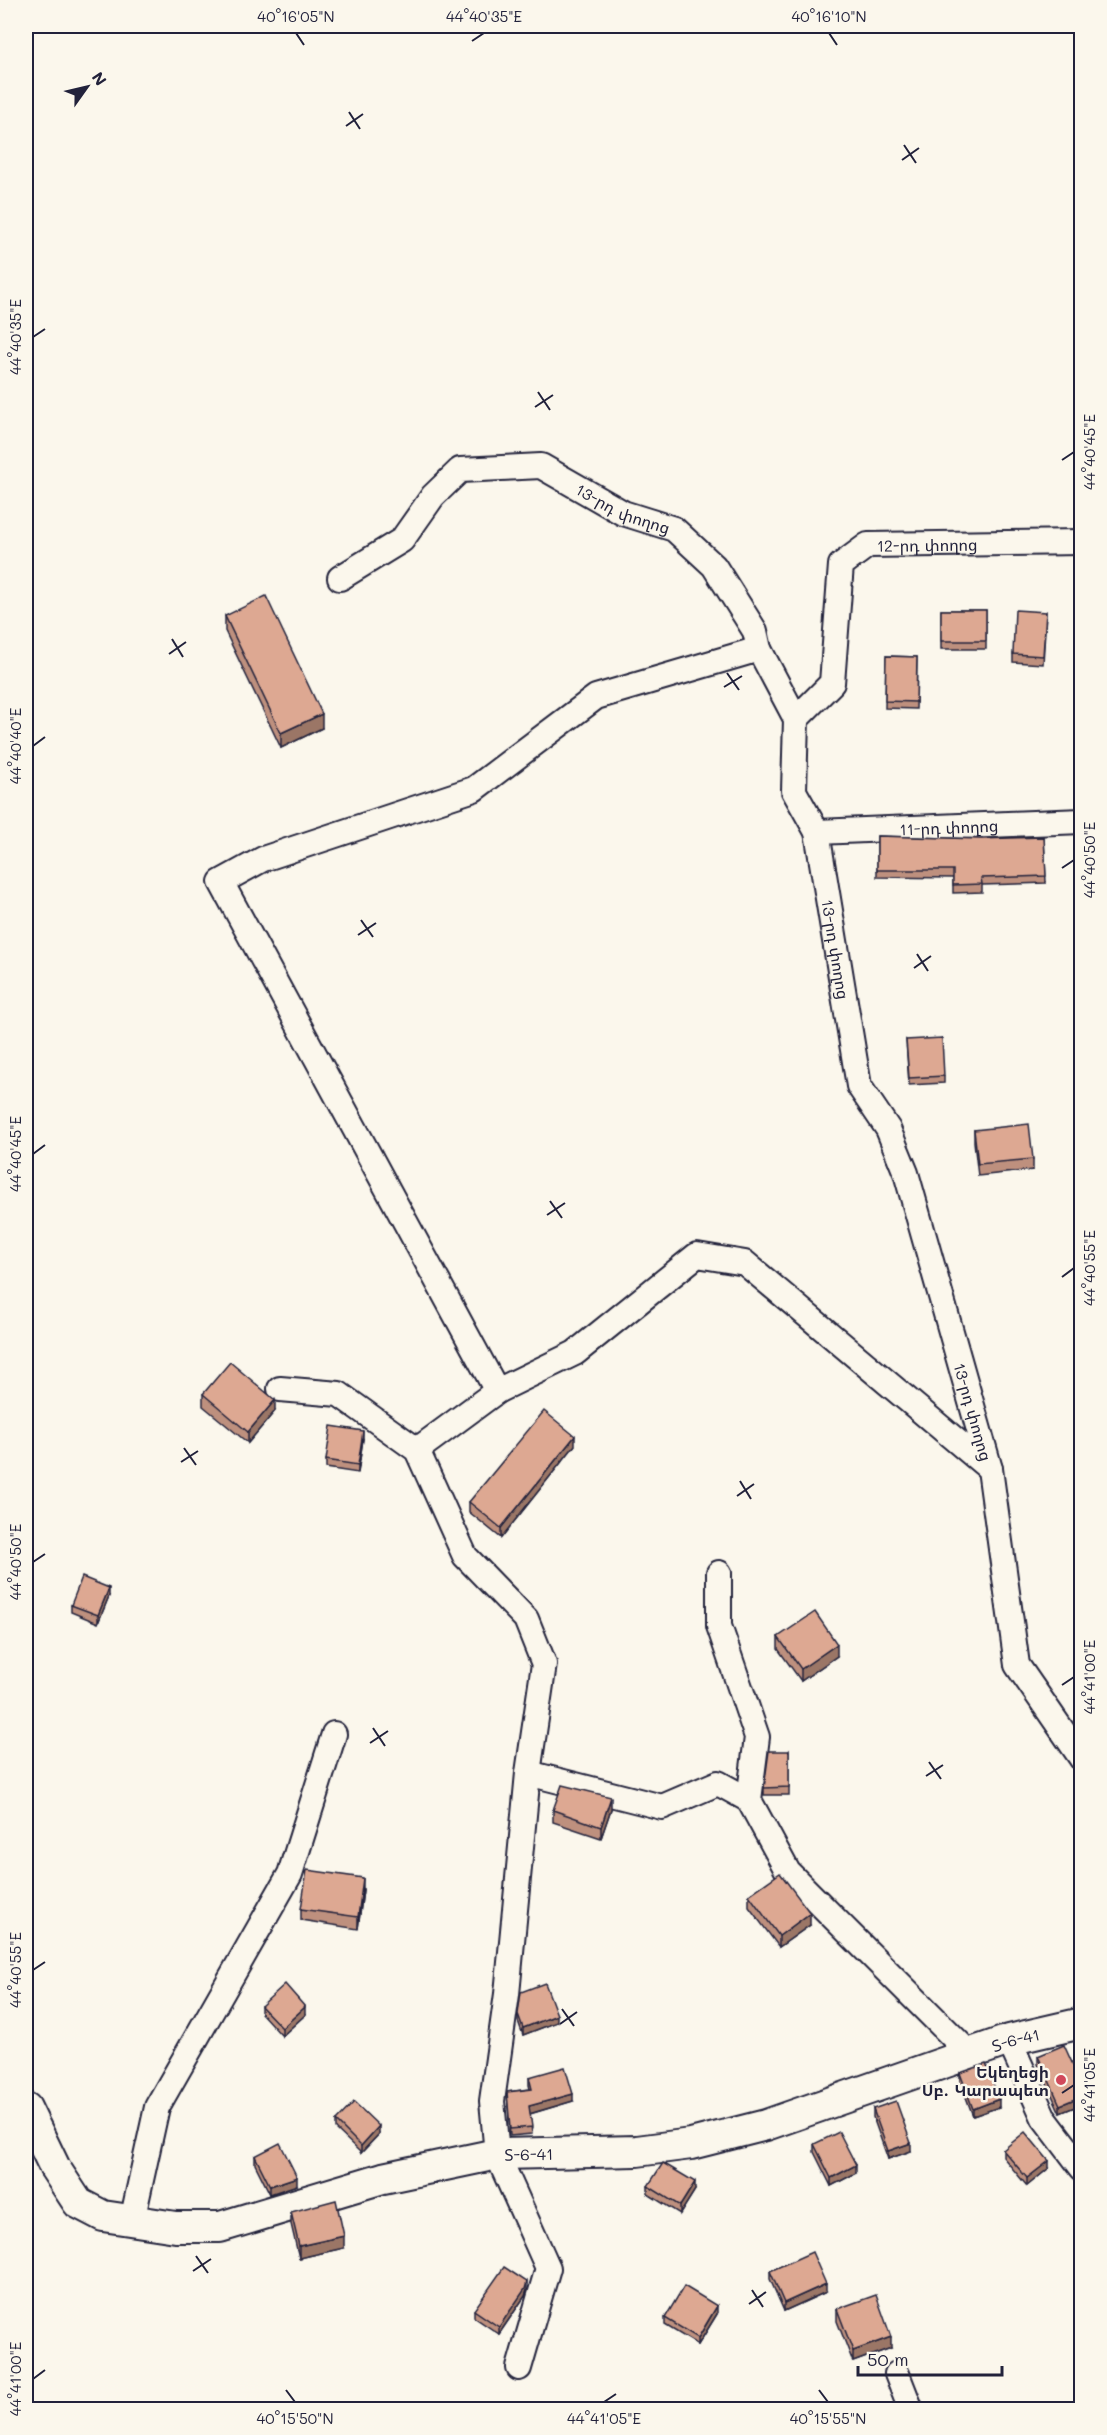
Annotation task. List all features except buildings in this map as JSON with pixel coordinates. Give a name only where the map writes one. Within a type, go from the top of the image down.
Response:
[{"type":"main road","name":"Տ-6-41","points":[[26,2108],[56,2168],[78,2203],[103,2216],[176,2227],[220,2227],[383,2178],[497,2154],[637,2151],[691,2144],[766,2125],[1009,2040],[1082,2023]]},
{"type":"street","name":"13-րդ փողոց","points":[[340,578],[402,540],[433,496],[460,470],[541,466],[623,513],[674,529],[714,566],[755,631],[759,649],[796,719],[794,791],[817,832],[859,1086],[888,1129],[906,1173],[990,1469],[1017,1665],[1082,1759]]},
{"type":"street","name":"12-րդ փողոց","points":[[796,719],[832,683],[841,565],[868,545],[1082,542]]},
{"type":"street","points":[[497,1391],[221,882],[263,859],[474,789],[596,697],[759,649]]},
{"type":"street","name":"11-րդ փողոց","points":[[817,832],[1082,820]]},
{"type":"street","points":[[417,1450],[497,1391],[574,1353],[697,1255],[744,1263],[990,1469]]},
{"type":"street","points":[[280,1389],[339,1394],[417,1450],[465,1556],[526,1619],[544,1664],[528,1773],[507,1994],[492,2101],[497,2154],[548,2268],[519,2368]]},
{"type":"street","points":[[719,1573],[719,1626],[757,1737],[749,1800]]},
{"type":"street","points":[[132,2220],[157,2107],[290,1874],[334,1734]]},
{"type":"street","points":[[528,1773],[662,1807],[718,1783],[749,1800],[788,1872],[970,2054]]},
{"type":"street","points":[[1009,2040],[1044,2118],[1082,2168]]},
{"type":"street","points":[[897,2374],[910,2409]]},
{"type":"place","name":"Եկեղեցի Սբ. Կարապետ","points":[[1061,2080]]}]
